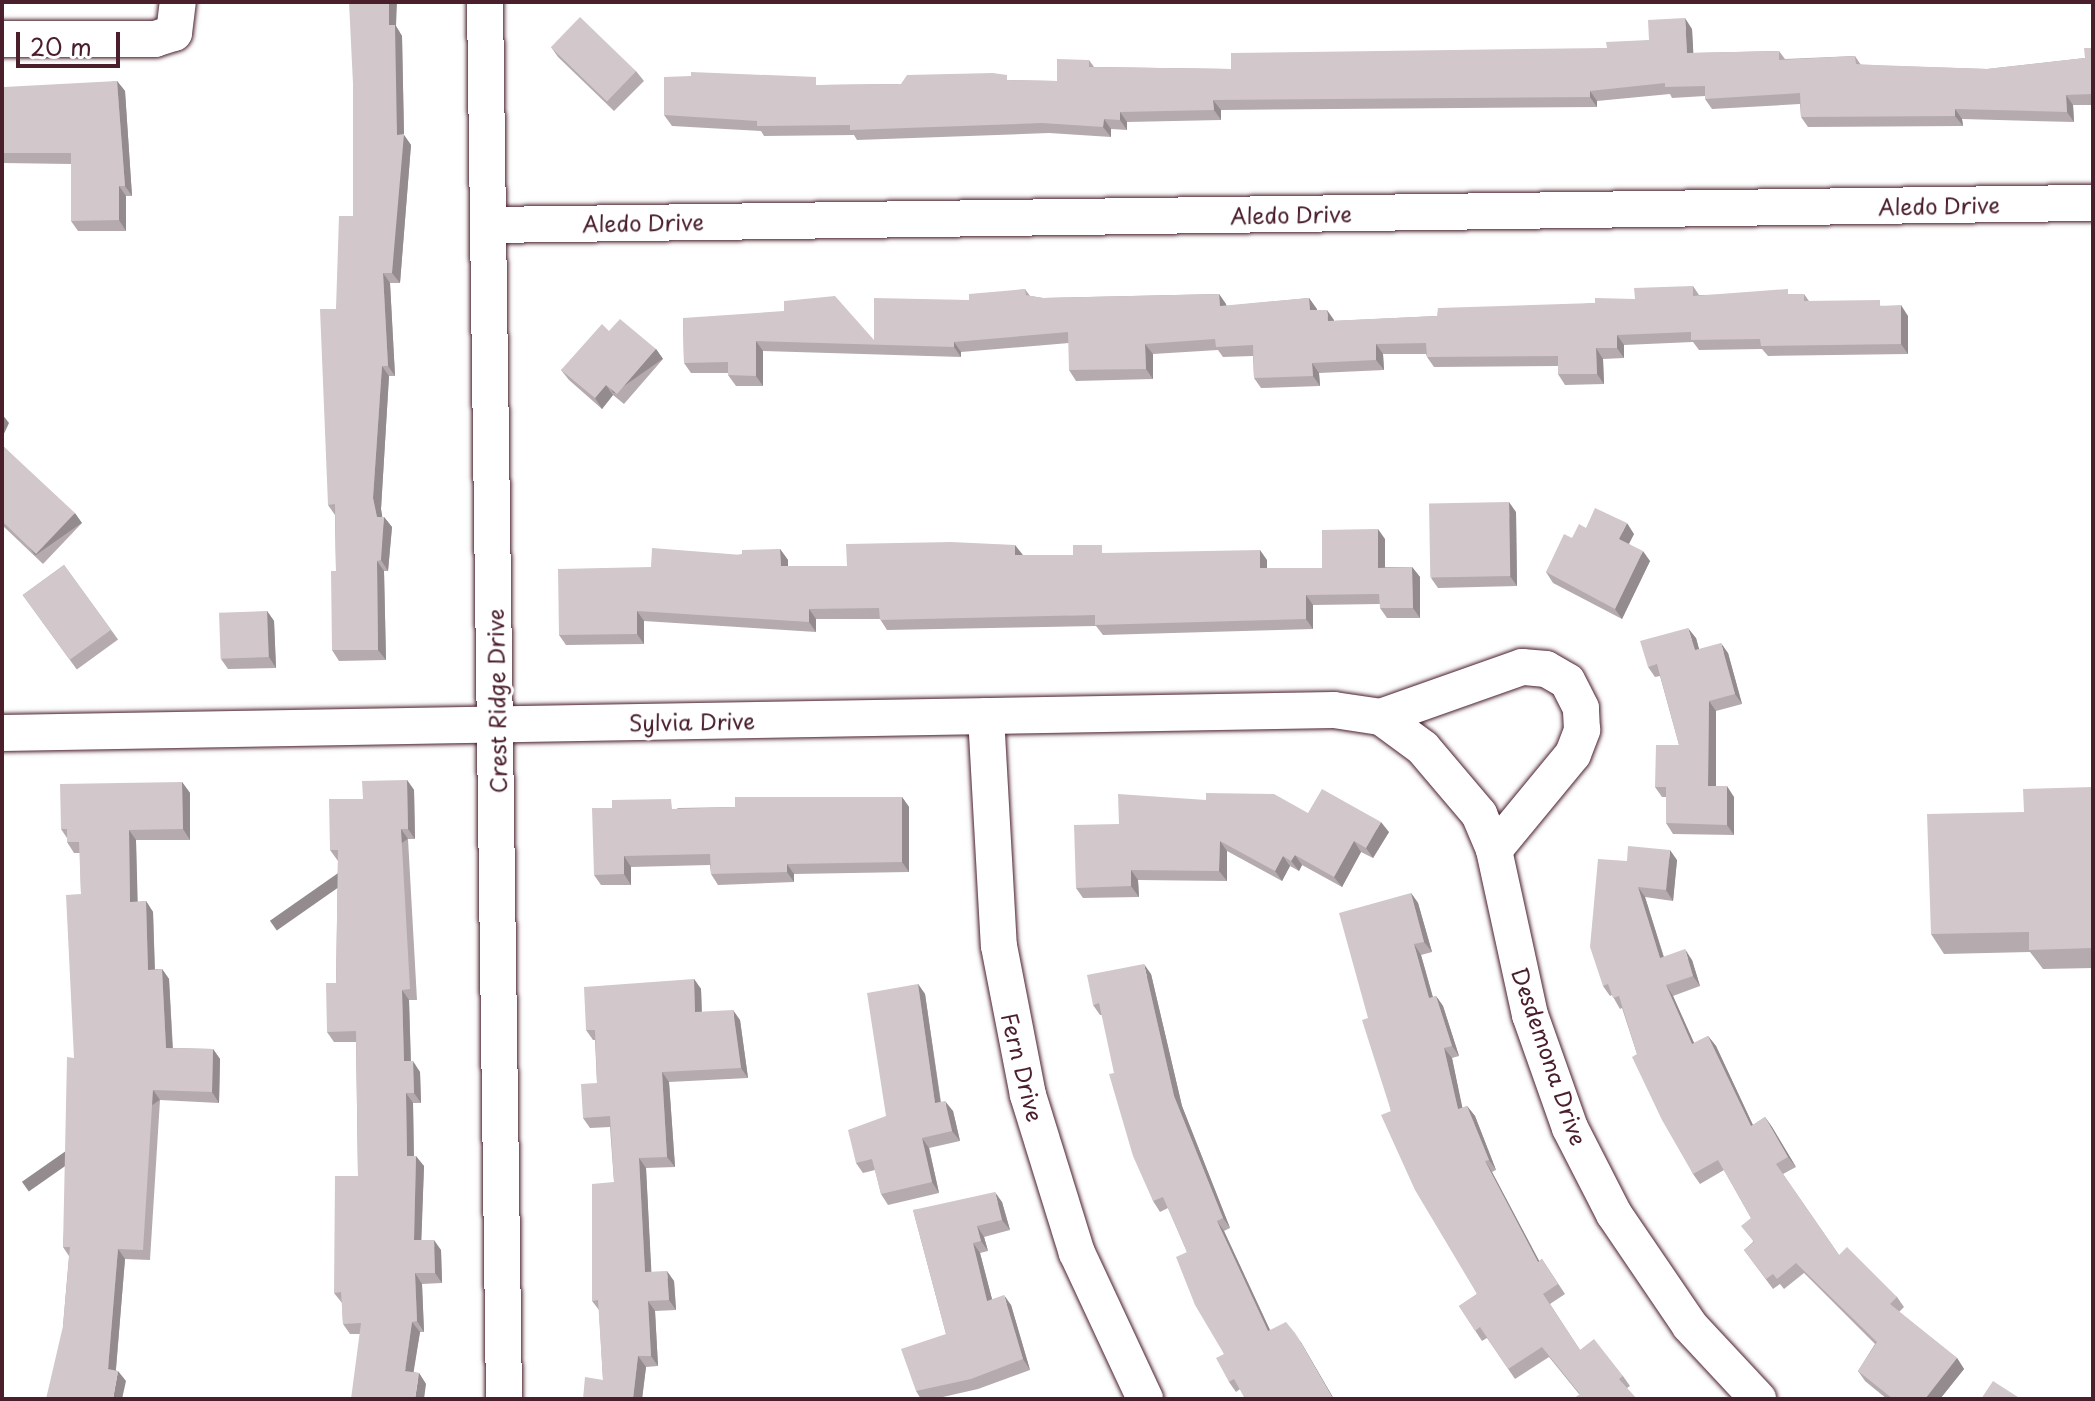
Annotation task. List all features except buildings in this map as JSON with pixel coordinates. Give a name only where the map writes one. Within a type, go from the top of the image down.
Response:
[{"type":"street","name":"Crest Ridge Drive","points":[[485,2],[504,1399]]},
{"type":"street","points":[[2,39],[155,39],[176,18]]},
{"type":"street","name":"Aledo Drive","points":[[489,225],[2093,203]]},
{"type":"street","name":"Sylvia Drive","points":[[2,733],[1334,710],[1381,717],[1522,667],[1546,669],[1567,681],[1581,708],[1582,730],[1573,754],[1494,850]]},
{"type":"street","name":"Fern Drive","points":[[986,716],[1000,958],[1028,1095],[1077,1253],[1145,1399]]},
{"type":"street","points":[[1381,717],[1454,779],[1479,814],[1494,850]]},
{"type":"street","name":"Desdemona Drive","points":[[1494,850],[1530,1015],[1570,1128],[1614,1214],[1690,1326],[1758,1399]]}]
